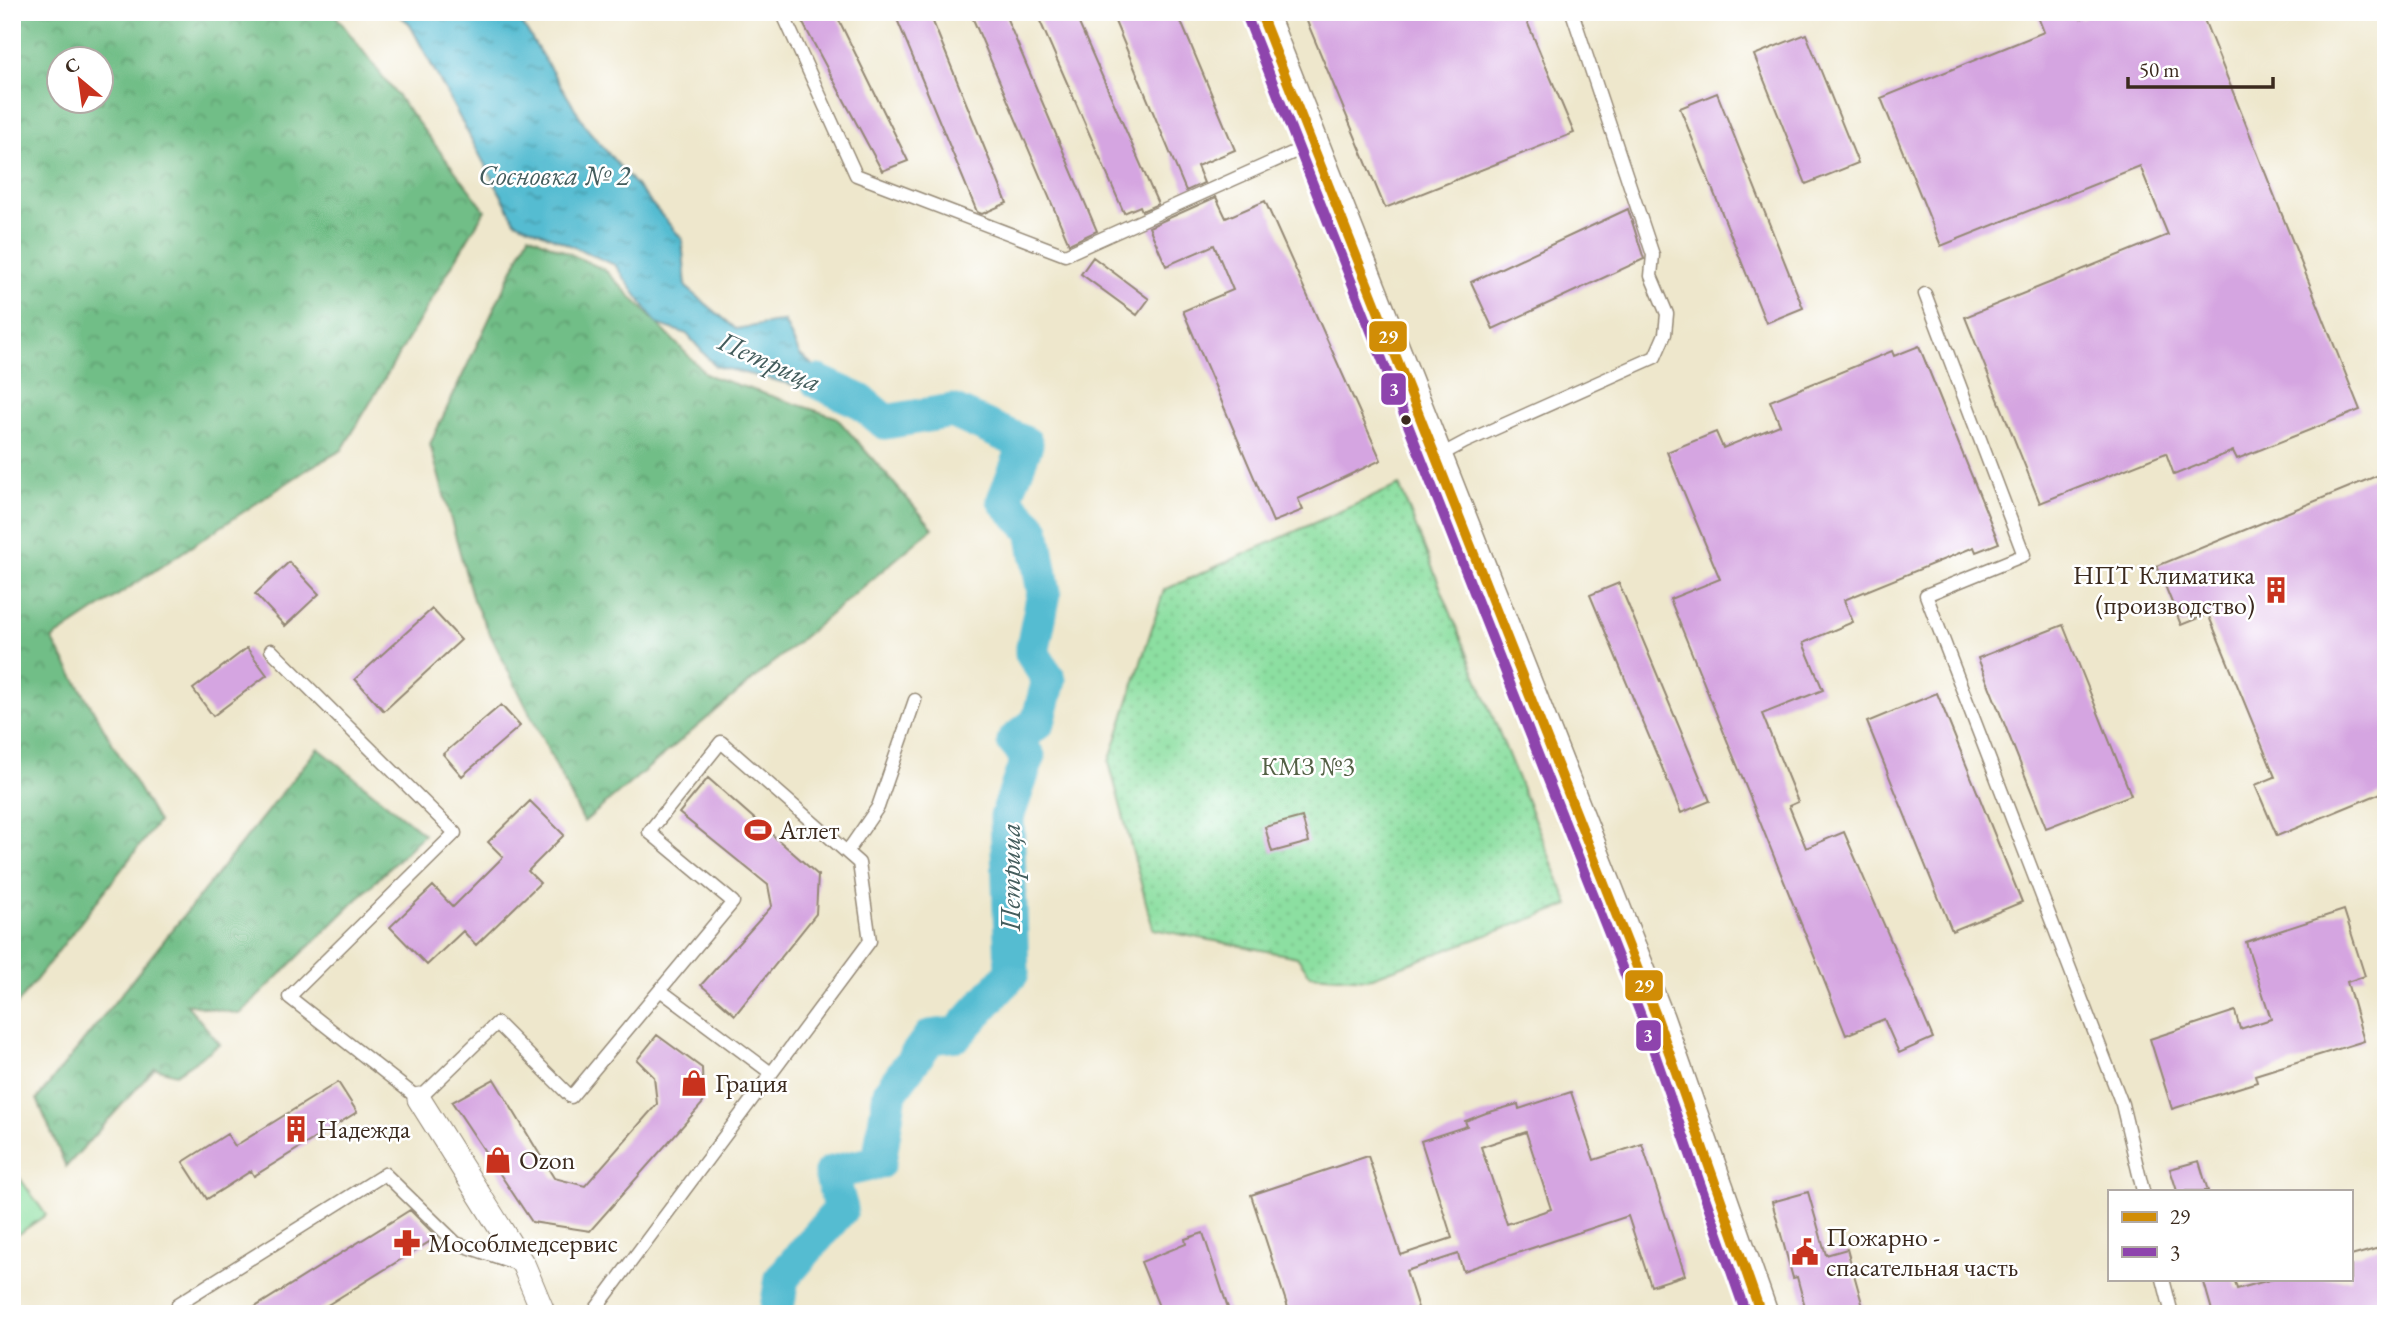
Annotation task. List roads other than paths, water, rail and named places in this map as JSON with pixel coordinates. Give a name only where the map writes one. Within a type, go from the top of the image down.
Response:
[{"type":"main road","points":[[1260,12],[1657,1018],[1761,1314]]},
{"type":"street","points":[[419,1099],[524,1266],[544,1314]]},
{"type":"lane","points":[[782,12],[856,175],[1065,255],[1312,144]]},
{"type":"lane","points":[[1437,457],[1655,357],[1665,334],[1667,314],[1651,276],[1653,255],[1572,12]]},
{"type":"lane","points":[[1925,294],[2024,555],[1926,595],[2122,1104],[2143,1190]]},
{"type":"lane","points":[[271,650],[456,833],[289,997],[419,1099],[497,1023],[571,1097],[733,902],[649,832],[720,742],[859,863],[870,942],[592,1314]]},
{"type":"lane","points":[[847,852],[878,807],[915,700]]},
{"type":"lane","points":[[660,990],[771,1073]]},
{"type":"lane","points":[[178,1304],[385,1174],[456,1243],[524,1266]]},
{"type":"lane","points":[[2164,1280],[2172,1314]]},
{"type":"water","name":"Сосновка № 2","points":[[395,12],[515,12],[589,131],[682,239],[686,287],[736,329],[784,321],[800,355],[860,401],[715,366],[687,334],[657,324],[615,265],[515,221],[409,23]]},
{"type":"waterway","name":"Петрица","points":[[776,1314],[782,1278],[841,1209],[831,1173],[879,1162],[890,1092],[930,1037],[957,1034],[1012,973],[1007,817],[1028,757],[1014,741],[1038,722],[1049,680],[1032,653],[1044,593],[1033,530],[1004,500],[1026,444],[952,411],[885,422],[860,401],[818,382]]},
{"type":"place","name":"НПТ Климатика (производство)","points":[[2276,590]]},
{"type":"place","name":"Атлет","points":[[758,830]]},
{"type":"place","name":"Грация","points":[[694,1083]]},
{"type":"place","name":"Надежда","points":[[296,1129]]},
{"type":"place","name":"Ozon","points":[[498,1160]]},
{"type":"place","name":"Мособлмедсервис","points":[[407,1243]]},
{"type":"place","name":"Пожарно - спасательная часть","points":[[1805,1252]]},
{"type":"park label","name":"КМЗ №3","points":[[1308,766]]}]
